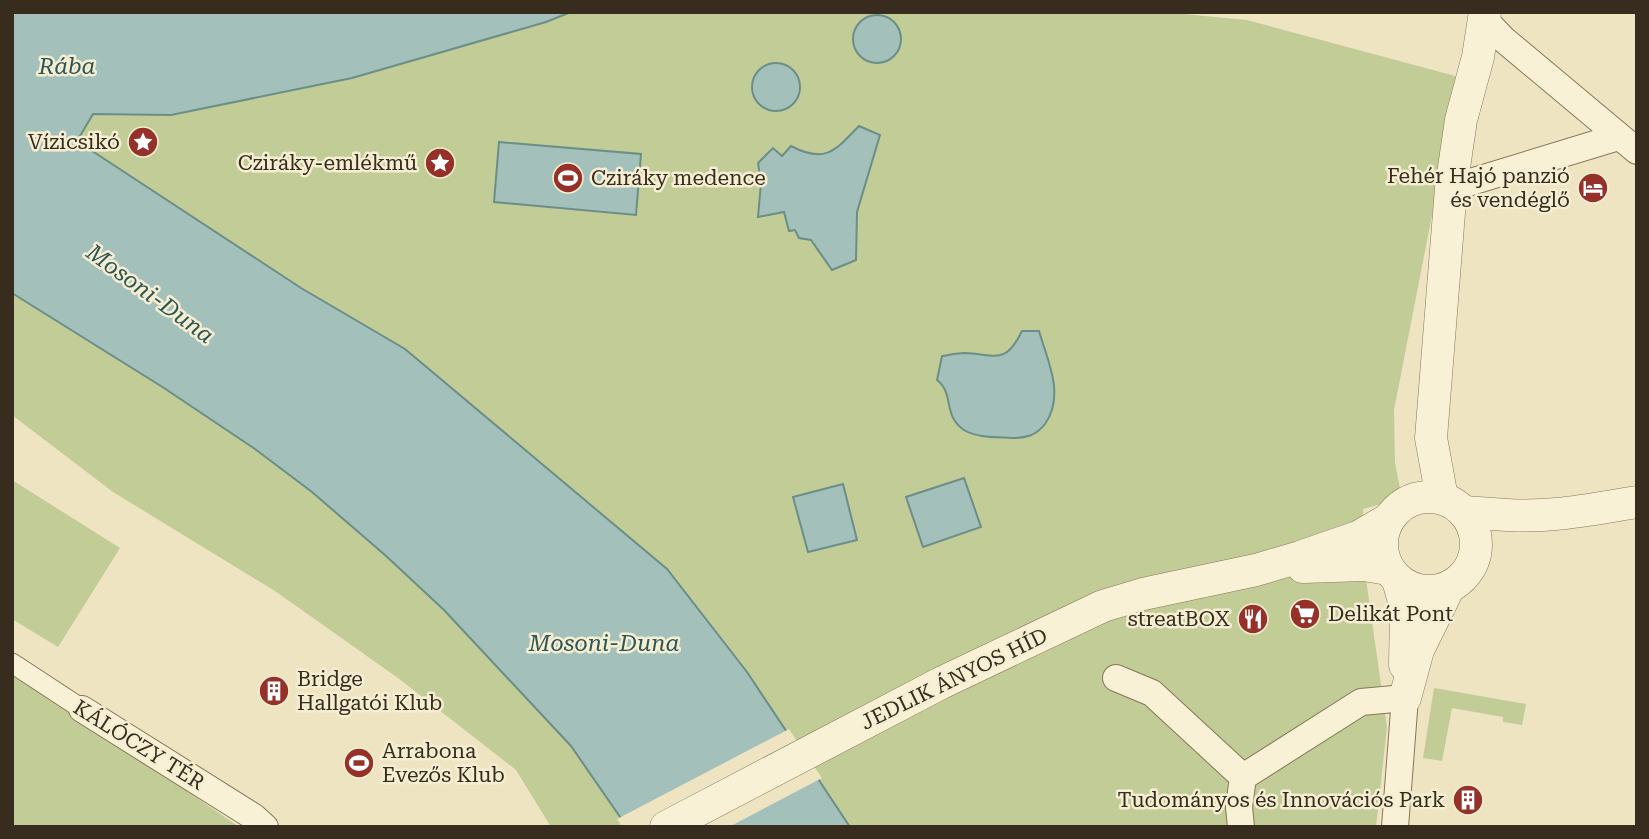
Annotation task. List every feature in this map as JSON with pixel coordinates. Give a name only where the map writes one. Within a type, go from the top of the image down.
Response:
[{"type":"street","points":[[1484,15],[1503,39],[1628,144]]},
{"type":"street","points":[[1405,698],[1418,650],[1476,554],[1477,538],[1473,524],[1453,505],[1431,438],[1451,188],[1461,120],[1478,57],[1484,15]]},
{"type":"street","points":[[1451,188],[1628,144]]},
{"type":"street","points":[[1395,827],[1405,698],[1406,609],[1382,544],[1383,531],[1406,489],[1433,416]]},
{"type":"street","points":[[1392,515],[1416,498],[1506,515],[1576,512],[1637,502]]},
{"type":"street","points":[[1393,574],[1410,587],[1436,591],[1460,577],[1508,535],[1576,512]]},
{"type":"street","name":"JEDLIK ÁNYOS HÍD","points":[[666,827],[941,683],[1103,606],[1143,594],[1256,570],[1339,545],[1371,531],[1392,515]]},
{"type":"street","name":"JEDLIK ÁNYOS HÍD","points":[[1256,570],[1364,565],[1393,574]]},
{"type":"street","name":"KÁLÓCZY TÉR","points":[[12,663],[254,817],[265,827]]},
{"type":"street","points":[[1116,678],[1152,693],[1243,777]]},
{"type":"street","points":[[1241,827],[1239,807],[1243,777],[1361,702],[1405,698]]},
{"type":"green space","points":[[571,12],[1162,12],[1247,20],[1459,77],[1394,410],[1395,463],[1402,498],[1363,509],[1364,565],[1387,727],[1376,827],[850,827],[747,672],[667,569],[405,349],[301,288],[76,141],[92,114],[171,115],[352,78],[546,22]]},
{"type":"green space","points":[[12,293],[164,388],[255,449],[312,492],[386,555],[444,610],[571,746],[627,827],[551,827],[516,770],[398,678],[275,591],[113,492],[12,415]]},
{"type":"green space","points":[[12,480],[120,548],[58,647],[12,619]]},
{"type":"green space","points":[[12,675],[151,766],[239,827],[12,827]]},
{"type":"green space","points":[[1434,688],[1526,704],[1522,725],[1503,722],[1503,717],[1452,708],[1442,761],[1423,758]]},
{"type":"water","name":"Mosoni-Duna","points":[[12,12],[571,12],[546,22],[352,78],[171,115],[93,114],[77,141],[301,288],[405,349],[667,569],[747,672],[850,827],[627,827],[571,746],[444,610],[385,555],[312,492],[255,449],[164,388],[12,293]]},
{"type":"water","points":[[877,15],[894,22],[901,39],[894,56],[877,63],[860,56],[853,39],[860,22]]},
{"type":"water","points":[[776,63],[793,70],[800,87],[793,104],[776,111],[759,104],[752,87],[759,70]]},
{"type":"water","points":[[859,126],[880,135],[857,212],[856,260],[832,270],[811,240],[799,238],[795,230],[789,231],[784,212],[758,217],[761,183],[758,163],[773,148],[782,156],[791,146],[813,154],[829,152]]},
{"type":"water","name":"Cziráky medence","points":[[499,142],[641,154],[636,215],[494,202]]},
{"type":"water","points":[[1022,331],[1039,331],[1053,378],[1054,402],[1051,413],[1042,428],[1026,437],[994,437],[969,433],[953,418],[946,392],[937,380],[942,356],[965,353],[998,356],[1010,349]]},
{"type":"water","points":[[964,478],[981,527],[923,547],[906,497]]},
{"type":"water","points":[[843,484],[857,540],[808,552],[793,497]]},
{"type":"pier","points":[[789,729],[822,778],[729,827],[622,827],[617,819]]},
{"type":"place","name":"Vízicsikó","points":[[143,142]]},
{"type":"place","name":"Cziráky-emlékmű","points":[[440,163]]},
{"type":"place","name":"Cziráky medence","points":[[568,178]]},
{"type":"place","name":"Fehér Hajó panzió és vendéglő","points":[[1593,188]]},
{"type":"place","name":"Delikát Pont","points":[[1305,614]]},
{"type":"place","name":"streatBOX","points":[[1253,619]]},
{"type":"place","name":"Bridge Hallgatói Klub","points":[[274,691]]},
{"type":"place","name":"Arrabona Evezős Klub","points":[[359,763]]},
{"type":"place","name":"Tudományos és Innovációs Park","points":[[1468,800]]},
{"type":"water label","name":"Rába","points":[[67,66]]}]
